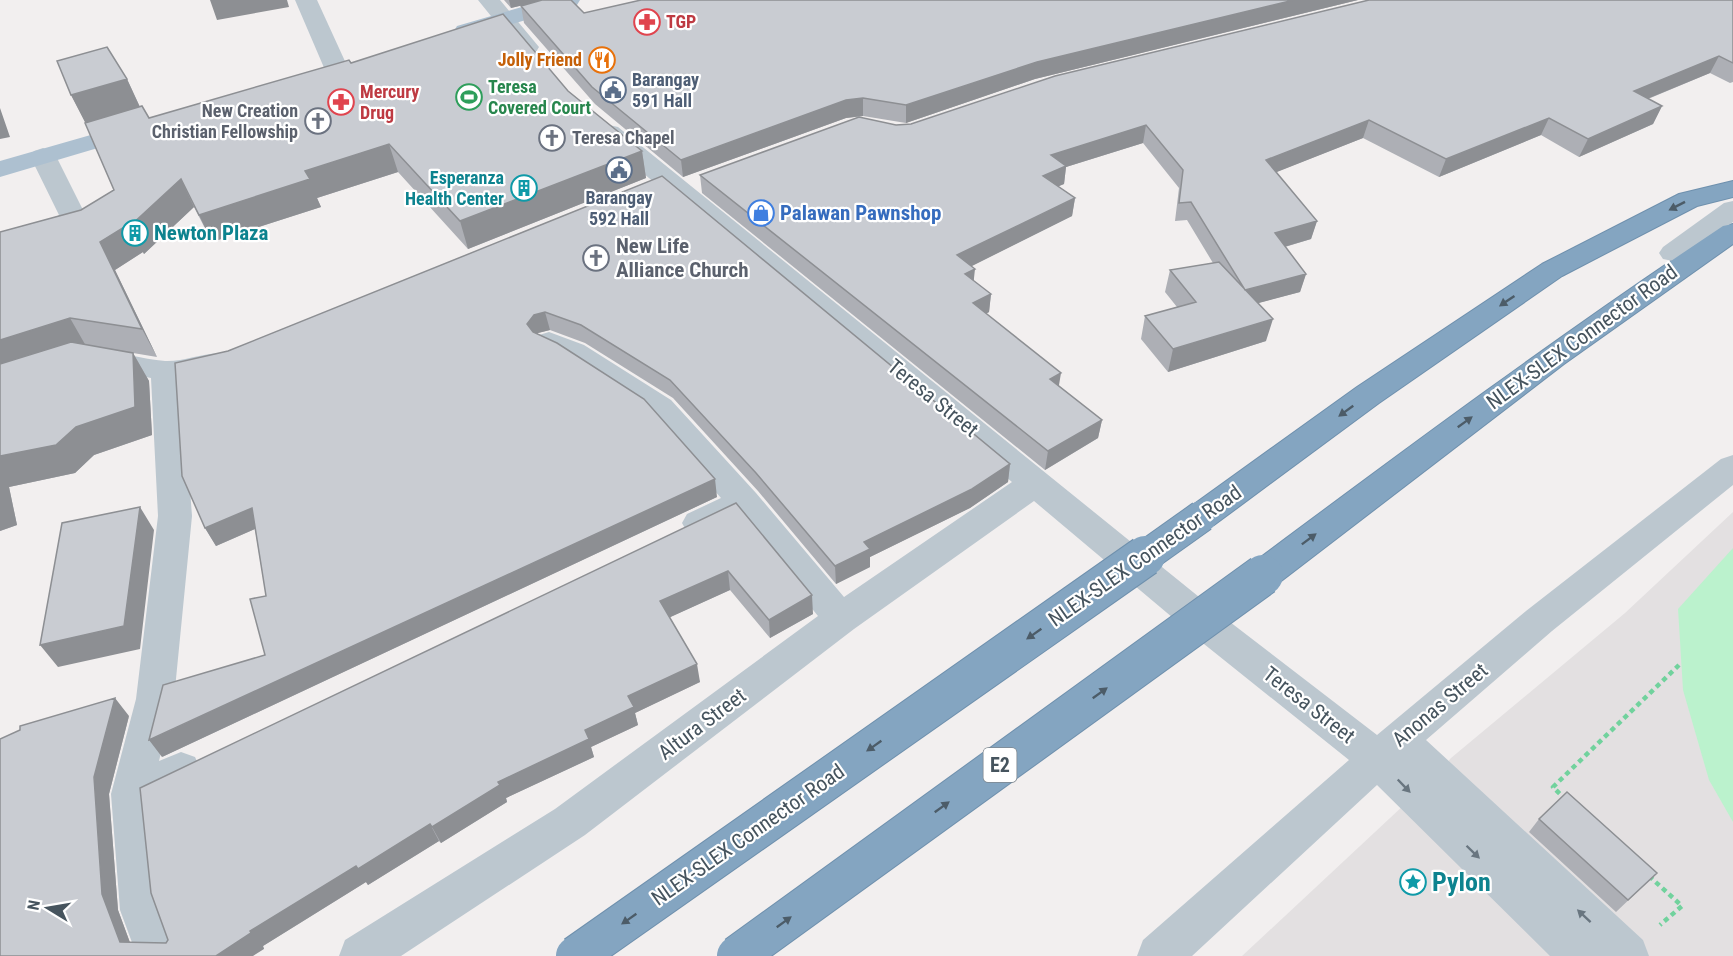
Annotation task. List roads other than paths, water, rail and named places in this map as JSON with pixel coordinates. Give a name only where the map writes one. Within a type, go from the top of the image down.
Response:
[{"type":"highway","name":"NLEX-SLEX Connector Road","points":[[576,956],[1202,516],[1368,395],[1552,270],[1688,200],[1733,189]]},
{"type":"highway","name":"NLEX-SLEX Connector Road","points":[[737,956],[1263,575],[1644,291],[1733,232]]},
{"type":"main road","points":[[444,38],[496,10],[589,0]]},
{"type":"main road","points":[[314,76],[348,66]]},
{"type":"main road","points":[[0,169],[156,123]]},
{"type":"street","points":[[306,0],[348,66]]},
{"type":"street","points":[[496,10],[547,69]]},
{"type":"street","name":"Teresa Street","points":[[592,118],[682,184],[1217,633],[1388,749],[1440,800]]},
{"type":"street","points":[[0,246],[60,228],[73,216],[44,156]]},
{"type":"street","points":[[637,194],[682,184]]},
{"type":"street","points":[[1672,253],[1733,209]]},
{"type":"street","points":[[549,342],[573,352],[660,408],[744,502],[841,619]]},
{"type":"street","points":[[66,365],[87,358],[102,358],[166,371],[191,369],[248,351]]},
{"type":"street","points":[[159,956],[142,910],[131,794],[155,699],[176,516],[166,371]]},
{"type":"street","name":"Anonas Street","points":[[1159,956],[1388,749],[1539,621],[1733,467]]},
{"type":"street","name":"Altura Street","points":[[361,956],[570,822],[841,619],[1036,482]]},
{"type":"street","points":[[668,538],[744,502]]},
{"type":"street","points":[[131,794],[206,758]]},
{"type":"street","points":[[1440,800],[1581,956]]},
{"type":"street","points":[[1440,800],[1627,956]]},
{"type":"place","name":"TGP","points":[[647,22]]},
{"type":"place","name":"Jolly Friend","points":[[602,60]]},
{"type":"place","name":"Barangay 591 Hall","points":[[613,90]]},
{"type":"place","name":"Teresa Covered Court","points":[[469,97]]},
{"type":"place","name":"Mercury Drug","points":[[341,102]]},
{"type":"place","name":"New Creation Christian Fellowship","points":[[318,121]]},
{"type":"place","name":"Teresa Chapel","points":[[552,138]]},
{"type":"place","name":"Barangay 592 Hall","points":[[619,170]]},
{"type":"place","name":"Esperanza Health Center","points":[[524,188]]},
{"type":"place","name":"Palawan Pawnshop","points":[[761,213]]},
{"type":"place","name":"Newton Plaza","points":[[135,233]]},
{"type":"place","name":"New Life Alliance Church","points":[[596,258]]},
{"type":"place","name":"Pylon","points":[[1413,882]]}]
